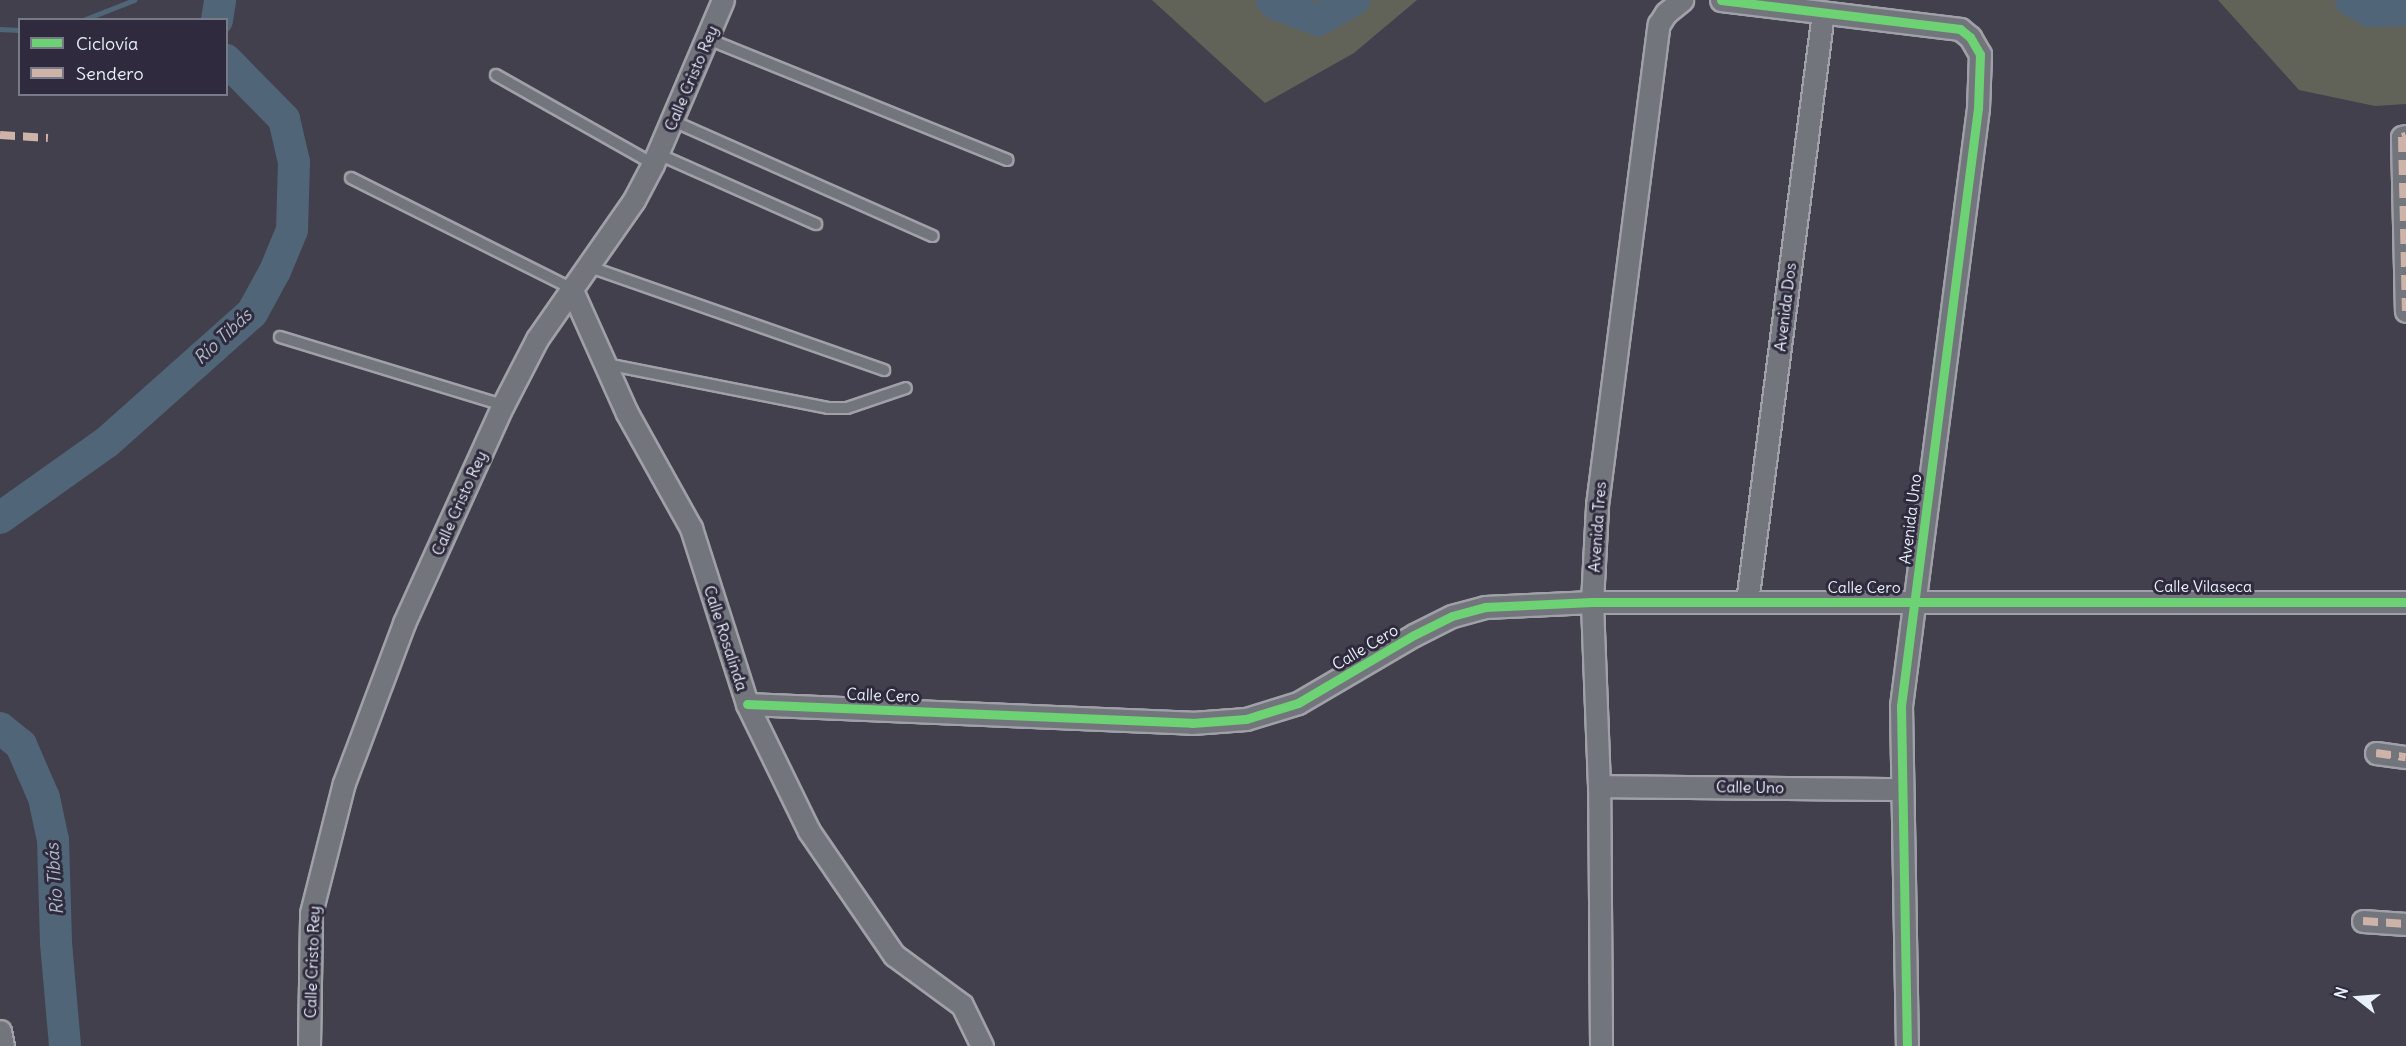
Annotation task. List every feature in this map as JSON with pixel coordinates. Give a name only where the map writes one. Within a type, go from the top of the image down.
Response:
[{"type":"street","name":"Calle Cristo Rey","points":[[309,1046],[311,913],[344,783],[404,623],[503,405],[537,339],[634,200],[656,159],[723,0]]},
{"type":"street","points":[[1721,0],[1823,13]]},
{"type":"street","name":"Avenida Tres","points":[[1600,1046],[1599,786],[1592,602],[1597,505],[1656,42],[1659,24],[1674,7]]},
{"type":"street","name":"Avenida Uno","points":[[1823,13],[1960,30],[1970,37],[1980,54],[1978,108],[1901,706],[1900,789],[1907,1046]]},
{"type":"street","name":"Avenida Dos","points":[[1747,602],[1823,13]]},
{"type":"street","points":[[2406,136],[2402,137],[2406,311]]},
{"type":"street","name":"Calle Rosalinda","points":[[571,288],[627,413],[691,528],[747,704],[809,831],[894,955],[962,1005],[982,1046]]},
{"type":"street","name":"Calle Cero","points":[[747,704],[1192,723],[1246,719],[1298,703],[1414,635],[1452,616],[1485,607],[1592,602],[2000,601]]},
{"type":"street","name":"Calle Vilaseca","points":[[2000,601],[2406,602]]},
{"type":"street","points":[[2376,753],[2406,757]]},
{"type":"street","name":"Calle Uno","points":[[1599,786],[1900,789]]},
{"type":"street","points":[[2363,921],[2406,924]]},
{"type":"street","points":[[0,1031],[3,1046]]},
{"type":"lane","points":[[708,39],[1007,160]]},
{"type":"lane","points":[[496,75],[656,159],[816,224]]},
{"type":"lane","points":[[673,122],[933,236]]},
{"type":"lane","points":[[351,178],[571,288]]},
{"type":"lane","points":[[586,266],[884,370]]},
{"type":"lane","points":[[280,337],[503,405]]},
{"type":"lane","points":[[605,364],[828,408],[847,408],[906,388]]},
{"type":"shaded area","points":[[1152,0],[1417,0],[1354,53],[1265,103]]},
{"type":"shaded area","points":[[2218,0],[2406,0],[2406,104],[2375,106],[2299,90]]},
{"type":"waterway","points":[[88,18],[134,0]]},
{"type":"waterway","name":"Río Tibás","points":[[217,18],[220,0]]},
{"type":"waterway","name":"Río Tibás","points":[[1272,0],[1276,4],[1318,20],[1354,0]]},
{"type":"waterway","name":"Río Tibás","points":[[2351,0],[2371,11],[2406,10]]},
{"type":"waterway","points":[[0,29],[18,30]]},
{"type":"waterway","name":"Río Tibás","points":[[0,518],[107,442],[252,313],[275,271],[292,230],[294,162],[284,119],[228,62]]},
{"type":"waterway","name":"Río Tibás","points":[[0,728],[21,745],[44,798],[53,840],[56,943],[65,1046]]},
{"type":"marked path","points":[[0,135],[48,138]]},
{"type":"marked path","points":[[2406,136],[2402,137],[2406,311]]},
{"type":"marked path","points":[[2376,753],[2406,757]]},
{"type":"marked path","points":[[2363,921],[2406,924]]},
{"type":"cycle path","points":[[1721,0],[1960,29],[1970,37],[1980,54],[1978,108],[1901,706],[1907,1046]]},
{"type":"cycle path","points":[[747,704],[1192,723],[1246,719],[1298,703],[1414,635],[1452,616],[1485,607],[1592,602],[2406,602]]}]
